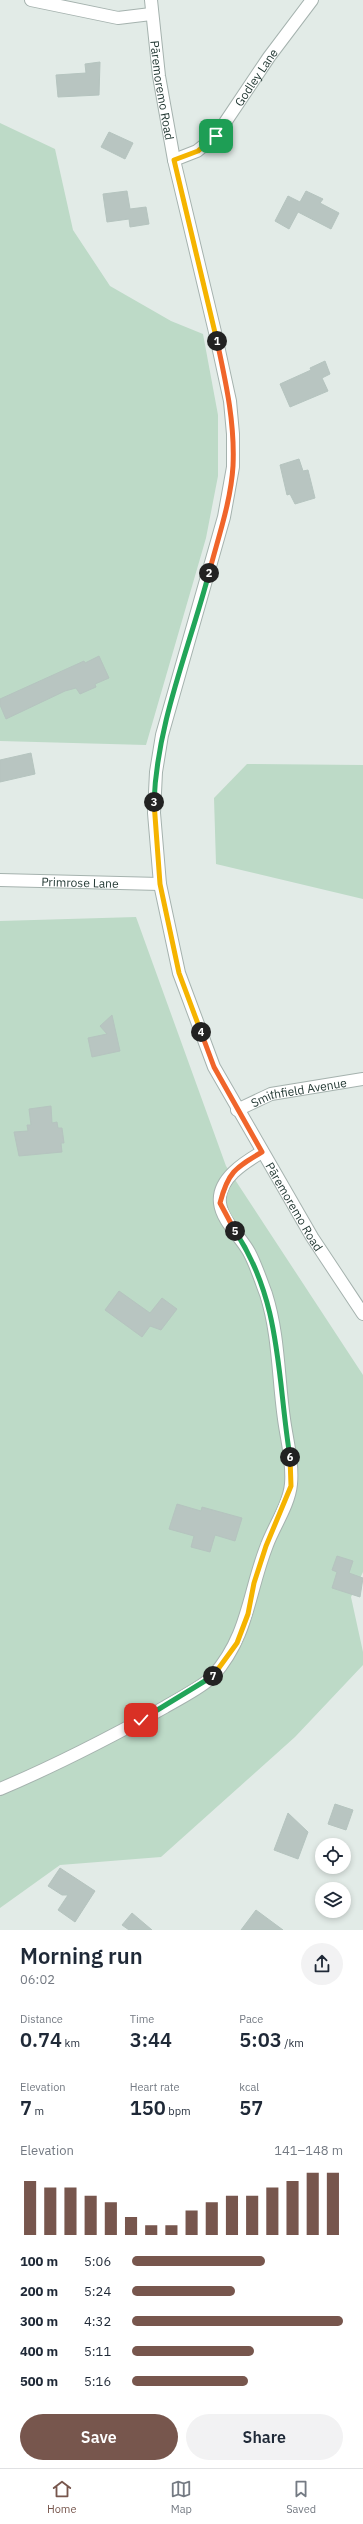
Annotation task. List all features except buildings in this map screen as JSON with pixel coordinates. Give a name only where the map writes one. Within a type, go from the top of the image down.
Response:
[{"type":"street","points":[[31,0],[118,18],[151,14]]},
{"type":"street","name":"Pāremoremo Road","points":[[151,0],[151,14],[174,160],[230,401],[233,467],[224,517],[162,735],[156,772],[154,813],[160,884],[179,973],[214,1067],[237,1110],[312,1238],[363,1314]]},
{"type":"street","name":"Godley Lane","points":[[174,160],[198,151],[216,136],[270,57],[312,0]]},
{"type":"street","name":"Primrose Lane","points":[[0,880],[160,884]]},
{"type":"street","name":"Smithfield Avenue","points":[[237,1110],[271,1094],[363,1079]]},
{"type":"street","points":[[0,1789],[109,1739],[212,1678],[237,1643],[248,1614],[254,1583],[266,1546],[291,1486],[291,1461],[284,1419],[274,1326],[265,1294],[249,1252],[229,1222],[220,1203],[226,1180],[241,1165],[262,1152]]},
{"type":"green space","points":[[0,123],[55,149],[73,230],[110,286],[171,321],[203,334],[218,415],[218,476],[206,538],[146,745],[0,741]]},
{"type":"green space","points":[[247,764],[363,765],[363,899],[216,864],[214,798]]},
{"type":"green space","points":[[136,917],[226,1166],[363,1375],[363,1572],[351,1597],[363,1652],[363,1665],[295,1737],[161,1857],[60,1865],[0,1908],[0,921]]},
{"type":"route","points":[[141,1720],[212,1678],[237,1643],[248,1614],[254,1583],[266,1546],[285,1505],[291,1486],[291,1461],[284,1419],[274,1326],[265,1294],[249,1252],[229,1222],[220,1203],[226,1180],[241,1165],[262,1152],[214,1067],[179,973],[160,884],[154,813],[156,772],[162,735],[200,606],[224,517],[233,467],[233,434],[230,401],[174,160],[198,151],[216,136]]}]
